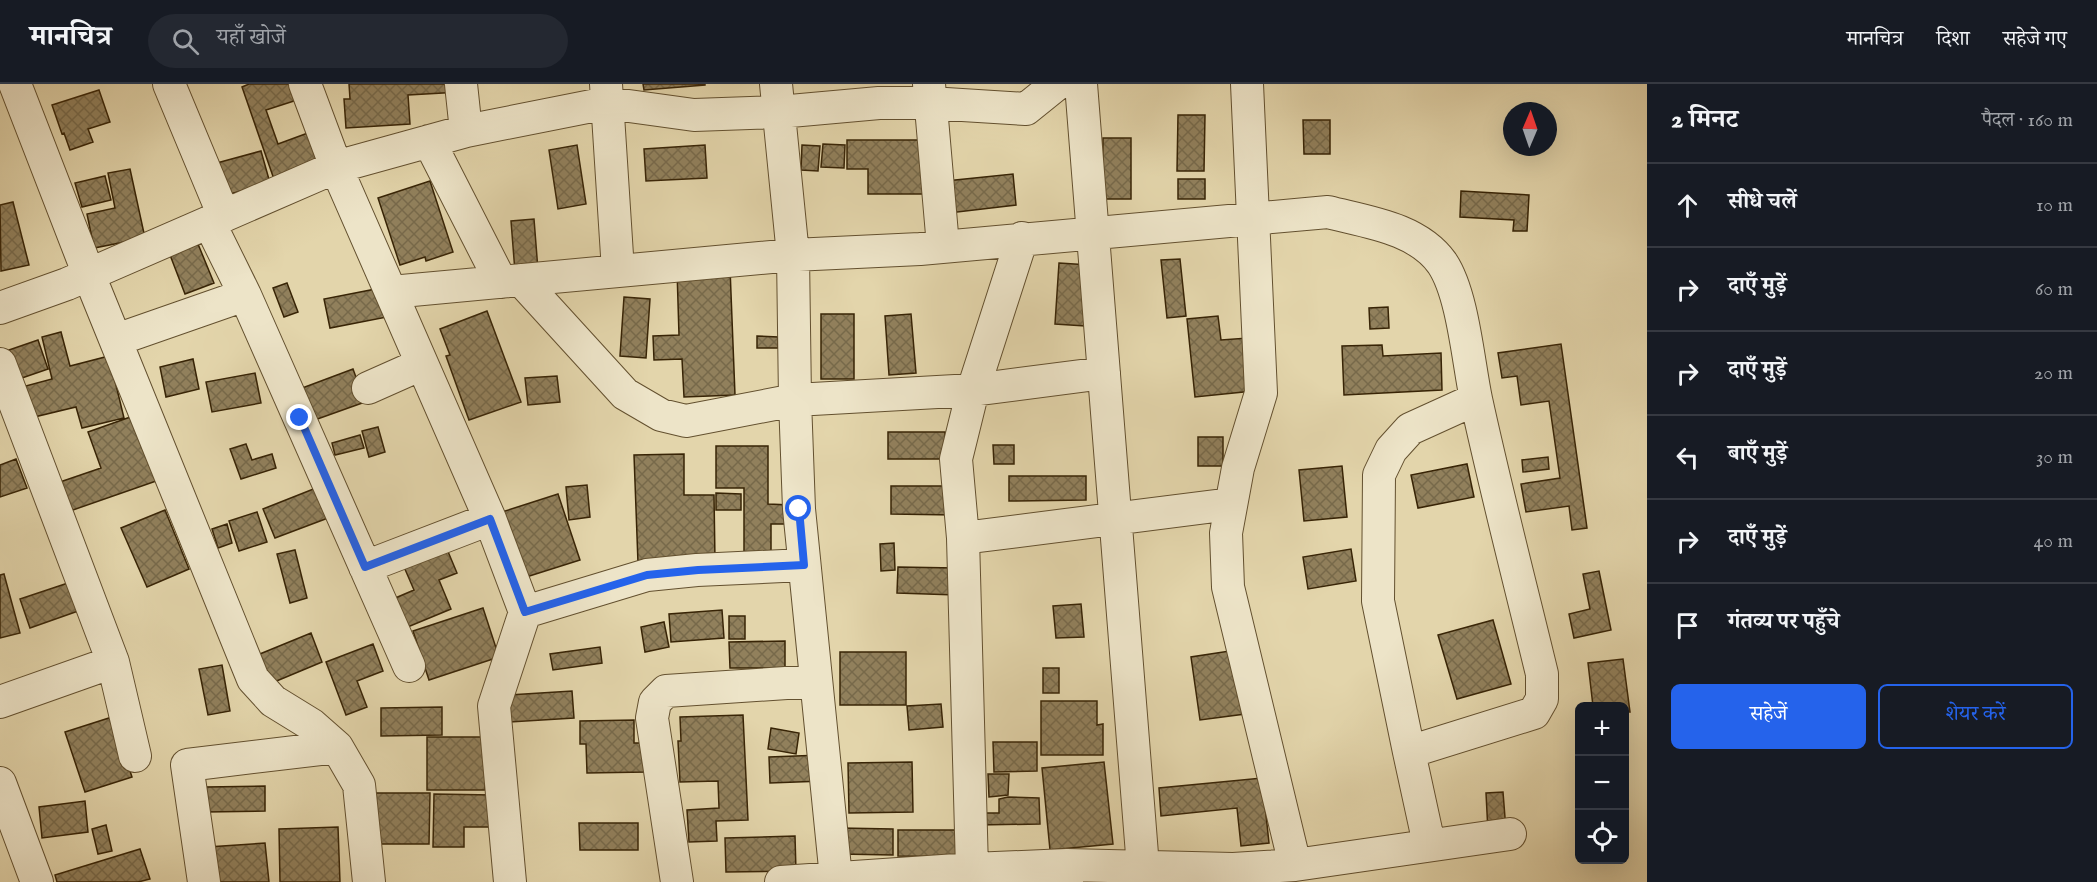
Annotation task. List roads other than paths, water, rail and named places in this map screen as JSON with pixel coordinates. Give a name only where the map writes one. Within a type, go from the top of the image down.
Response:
[{"type":"street","points":[[15,84],[89,274],[253,679],[273,701],[312,726],[337,747],[359,785],[369,882]]},
{"type":"street","points":[[169,84],[245,295],[409,666]]},
{"type":"street","points":[[305,84],[336,167],[490,519],[525,612],[494,705],[510,882]]},
{"type":"street","points":[[461,84],[466,131]]},
{"type":"street","points":[[0,308],[89,274],[336,167],[606,94],[694,116],[778,98],[879,103],[929,93],[1026,109],[1057,84]]},
{"type":"street","points":[[1081,84],[1143,867]]},
{"type":"street","points":[[1247,84],[1261,393],[1238,468],[1226,533],[1228,587],[1295,865]]},
{"type":"street","points":[[929,93],[943,246]]},
{"type":"street","points":[[606,94],[618,271]]},
{"type":"street","points":[[778,98],[793,255],[799,509],[836,878]]},
{"type":"street","points":[[429,141],[511,281],[625,394],[661,415],[686,421],[795,400],[973,390],[1104,373]]},
{"type":"street","points":[[391,292],[793,255],[943,246],[1328,212],[1392,228],[1427,247],[1442,263],[1455,289],[1476,399],[1542,674],[1542,699],[1534,713],[1409,752]]},
{"type":"street","points":[[972,869],[963,538],[956,459],[973,390],[1022,238]]},
{"type":"street","points":[[116,340],[245,295]]},
{"type":"street","points":[[0,364],[113,662],[135,756]]},
{"type":"street","points":[[368,387],[422,364]]},
{"type":"street","points":[[1429,844],[1378,601],[1379,475],[1391,450],[1410,429],[1476,399]]},
{"type":"street","points":[[963,538],[1231,504]]},
{"type":"street","points":[[365,567],[490,519]]},
{"type":"street","points":[[525,612],[647,575],[804,565]]},
{"type":"street","points":[[0,702],[113,662]]},
{"type":"street","points":[[677,882],[652,718],[655,702],[666,691],[816,681]]},
{"type":"street","points":[[204,882],[187,765],[337,747]]},
{"type":"street","points":[[0,783],[37,882]]},
{"type":"street","points":[[781,882],[972,869],[1067,873],[1143,867],[1233,869],[1295,865],[1510,834]]}]
